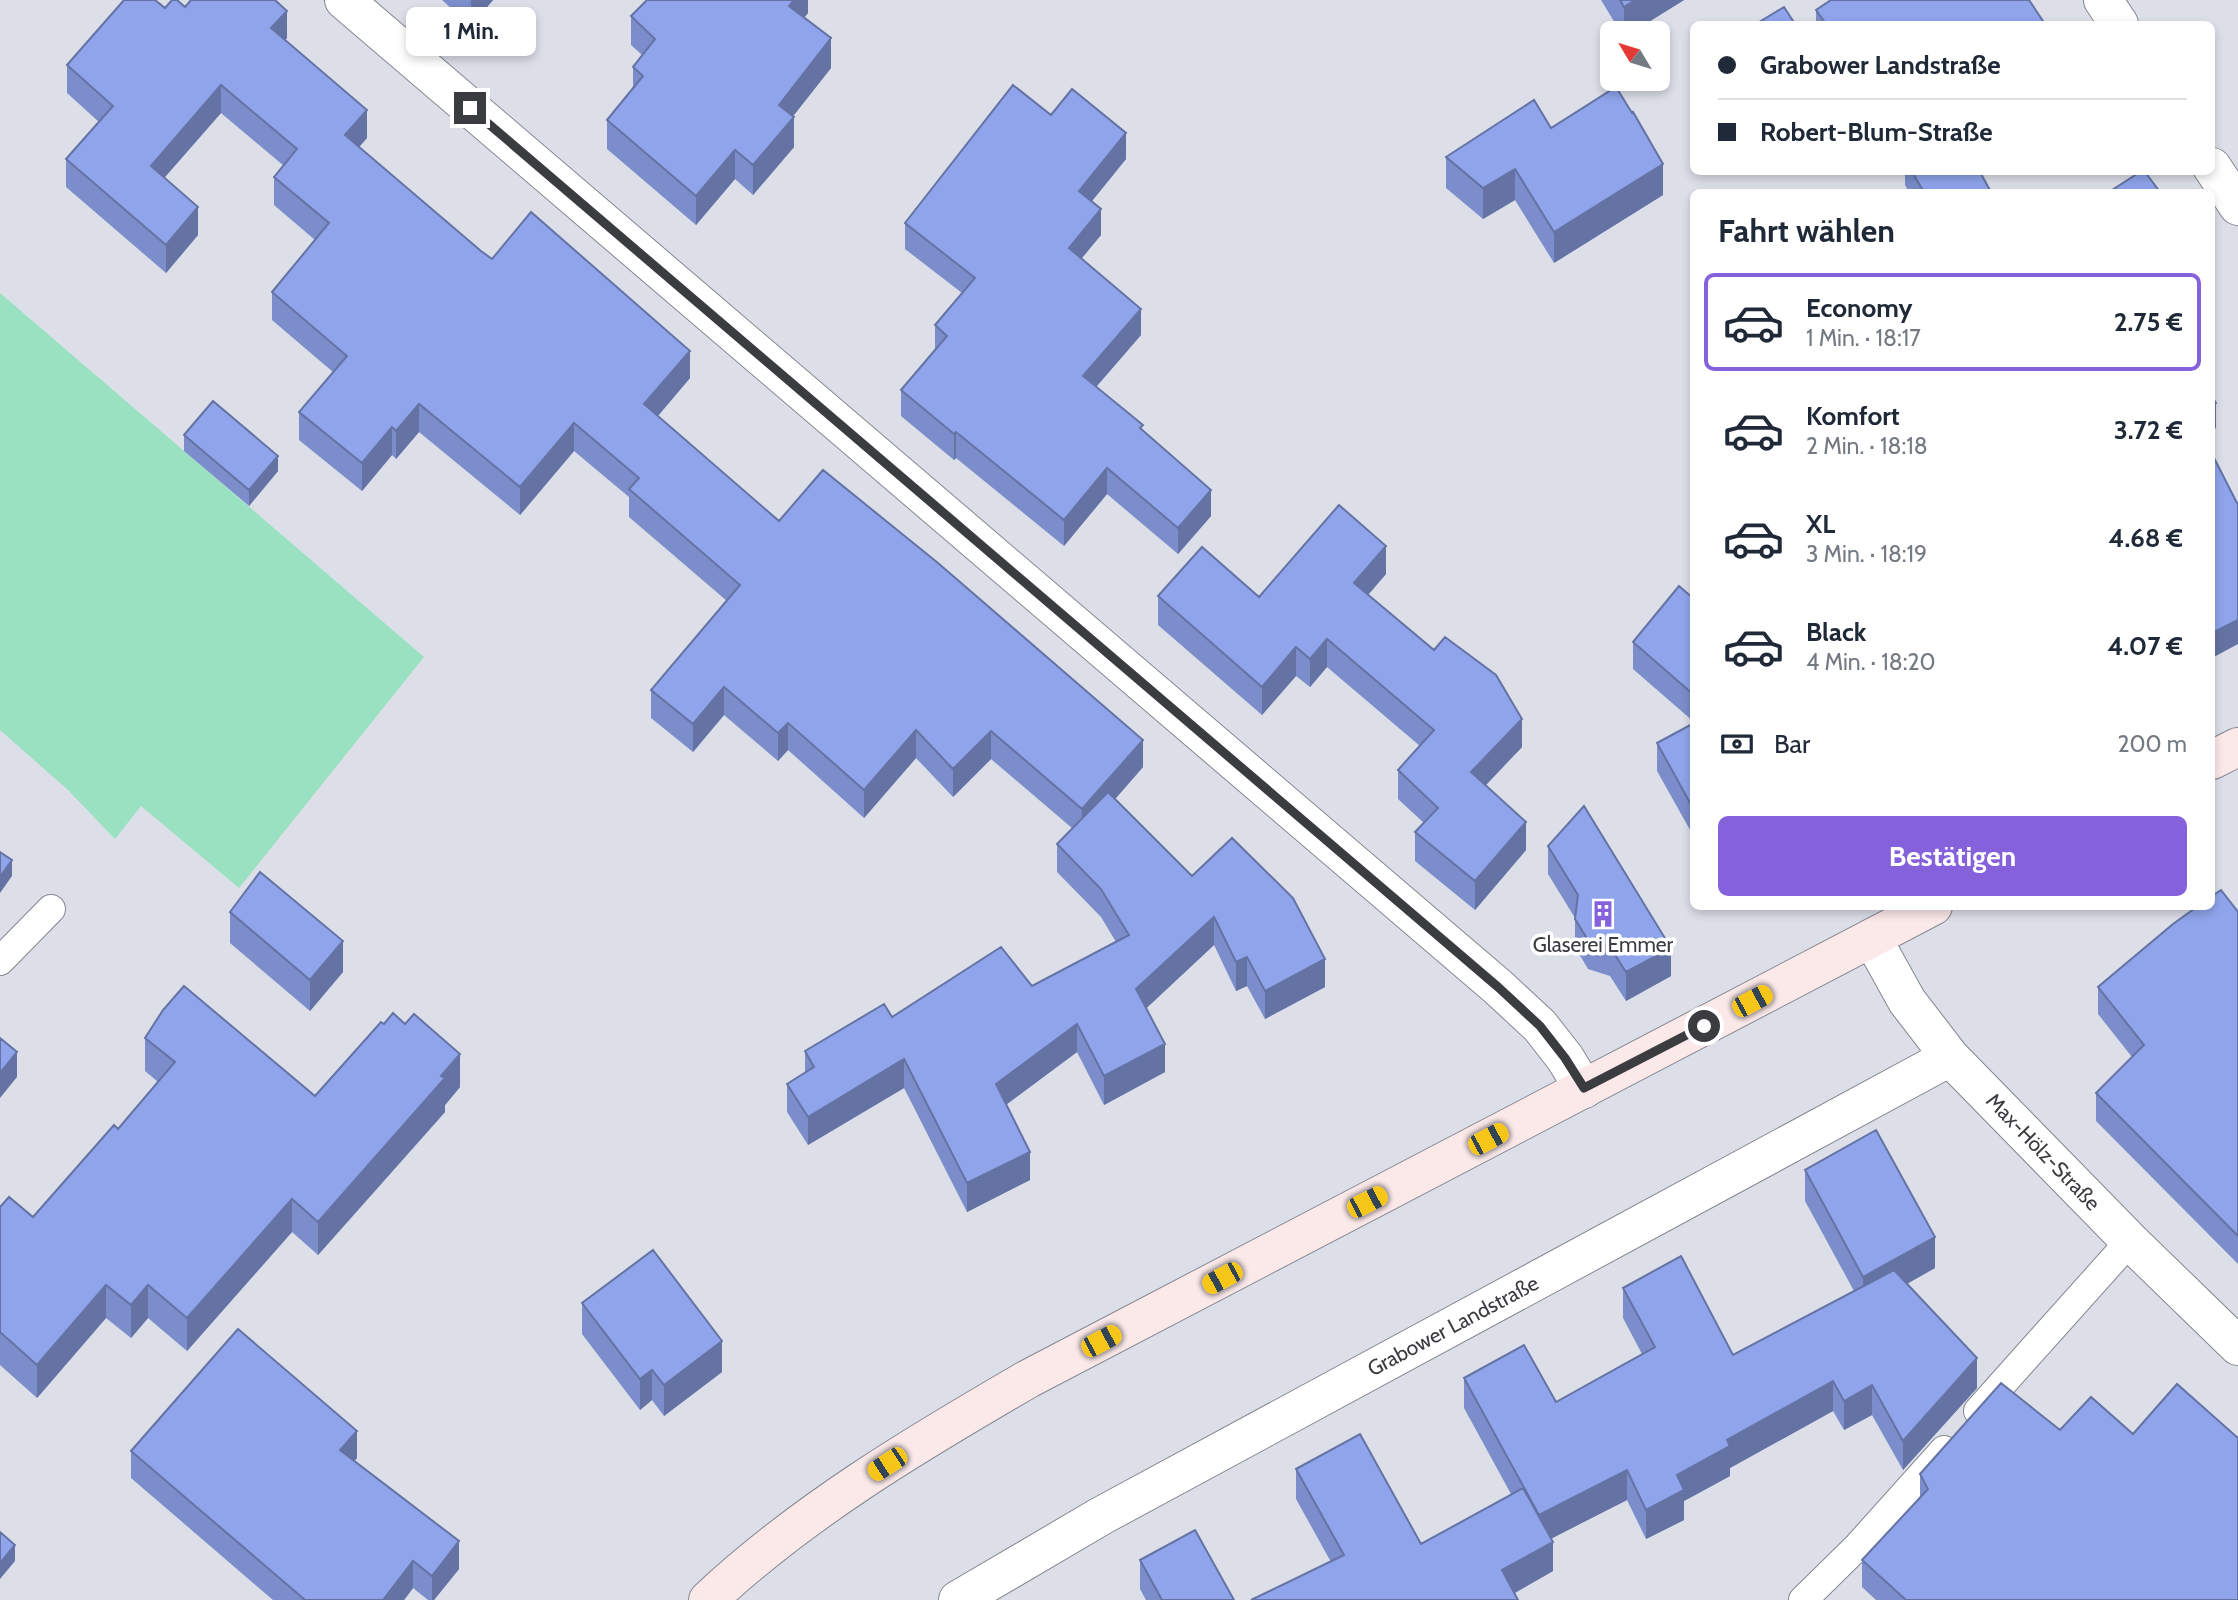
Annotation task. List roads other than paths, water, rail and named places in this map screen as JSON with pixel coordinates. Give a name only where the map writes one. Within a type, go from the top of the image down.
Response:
[{"type":"main road","points":[[2215,758],[2238,747]]},
{"type":"main road","points":[[708,1600],[741,1569],[844,1492],[1028,1379],[1925,910]]},
{"type":"street","points":[[344,0],[1498,987],[1540,1026],[1584,1088]]},
{"type":"street","points":[[2103,0],[2117,21]]},
{"type":"street","points":[[2215,172],[2238,206]]},
{"type":"street","name":"Max-Hölz-Straße","points":[[1872,938],[1907,1001],[1950,1057],[2130,1241],[2238,1346]]},
{"type":"street","name":"Grabower Landstraße","points":[[958,1600],[1113,1510],[1950,1057]]},
{"type":"lane","points":[[0,961],[51,909]]},
{"type":"lane","points":[[1803,1600],[1857,1547],[2130,1241]]},
{"type":"place","name":"Glaserei Emmer","points":[[1603,914]]}]
